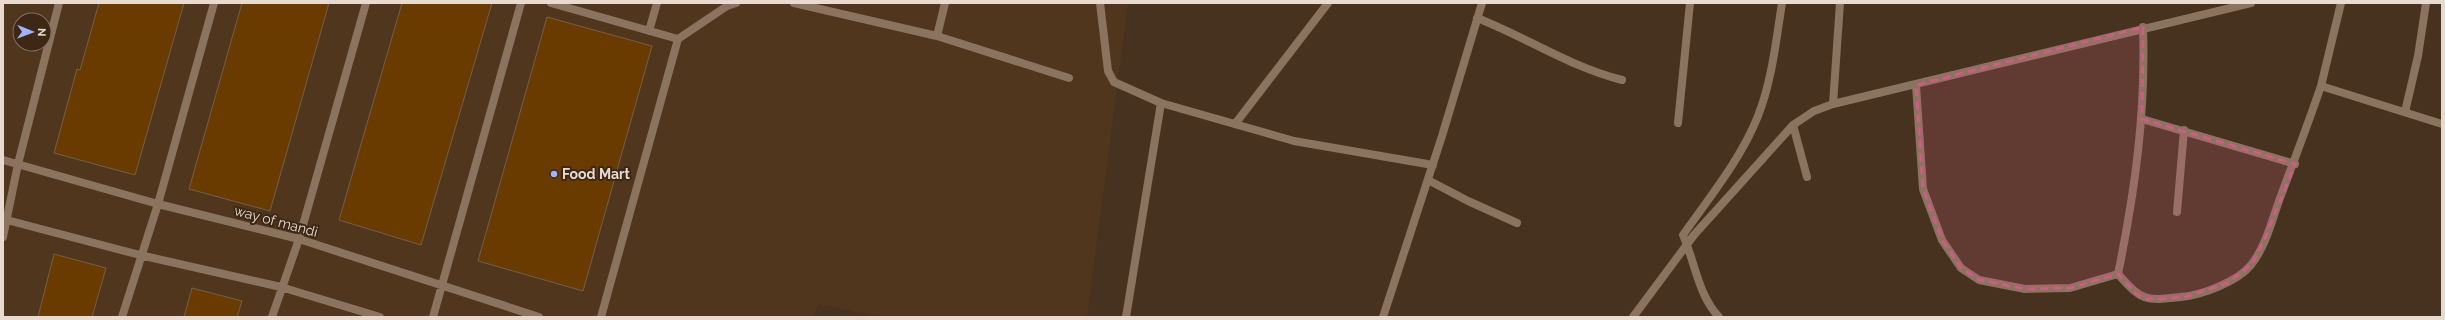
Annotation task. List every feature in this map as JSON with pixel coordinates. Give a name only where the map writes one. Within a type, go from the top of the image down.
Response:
[{"type":"street","points":[[3,237],[5,220],[18,164],[59,3]]},
{"type":"street","points":[[122,317],[140,255],[158,204],[214,3]]},
{"type":"street","points":[[272,317],[281,287],[299,239],[366,3]]},
{"type":"street","points":[[433,317],[521,3]]},
{"type":"street","points":[[551,3],[678,39]]},
{"type":"street","points":[[649,31],[657,3]]},
{"type":"street","points":[[601,317],[678,39],[727,6],[736,3]]},
{"type":"street","points":[[794,3],[937,36],[1069,78]]},
{"type":"street","points":[[937,36],[946,3]]},
{"type":"street","points":[[1100,3],[1108,71],[1114,82],[1161,103],[1294,141],[1433,165]]},
{"type":"street","points":[[1235,124],[1328,3]]},
{"type":"street","points":[[1383,317],[1433,165],[1482,3]]},
{"type":"street","points":[[1678,122],[1690,3]]},
{"type":"street","points":[[1719,317],[1714,311],[1696,277],[1683,235],[1731,167],[1758,117],[1771,74],[1782,3]]},
{"type":"street","points":[[1833,104],[1840,3]]},
{"type":"street","points":[[1632,317],[1687,244],[1793,125],[1814,111],[1833,104],[2143,27],[2251,3]]},
{"type":"street","points":[[2118,274],[2136,294],[2146,299],[2159,299],[2186,296],[2228,283],[2241,275],[2252,264],[2264,242],[2295,164],[2321,86],[2341,3]]},
{"type":"street","points":[[2405,112],[2418,56],[2426,3]]},
{"type":"street","points":[[1477,18],[1518,35],[1575,65],[1622,80]]},
{"type":"street","points":[[2118,274],[2126,235],[2142,119],[2145,79],[2143,27]]},
{"type":"street","points":[[1916,84],[1923,189],[1942,240],[1961,268],[1979,280],[2025,289],[2070,288],[2118,274]]},
{"type":"street","points":[[2321,86],[2442,124]]},
{"type":"street","points":[[1126,317],[1161,103]]},
{"type":"street","points":[[2142,119],[2184,130],[2295,164]]},
{"type":"street","points":[[1793,125],[1807,177]]},
{"type":"street","points":[[2178,212],[2184,130]]},
{"type":"street","name":"way of mandi","points":[[3,160],[158,204],[299,239],[539,317]]},
{"type":"street","points":[[1428,180],[1468,201],[1517,223]]},
{"type":"street","points":[[5,220],[140,255],[281,287],[380,317]]},
{"type":"highlighted area","points":[[2143,27],[2142,119],[2295,164],[2264,241],[2252,264],[2228,283],[2186,297],[2146,299],[2136,294],[2118,274],[2070,288],[2025,289],[1979,280],[1961,268],[1942,240],[1923,189],[1916,85]]},
{"type":"shaded area","name":"Food Mart","points":[[3,3],[1128,3],[1087,317],[882,317],[818,304],[814,317],[3,317]]},
{"type":"building","points":[[99,3],[184,3],[135,175],[54,153],[77,69],[80,70]]},
{"type":"building","points":[[242,3],[329,3],[270,211],[189,189]]},
{"type":"building","points":[[402,3],[492,3],[421,245],[339,220]]},
{"type":"building","points":[[547,17],[652,46],[583,291],[478,261]]},
{"type":"building","points":[[54,254],[106,268],[92,317],[38,317]]},
{"type":"building","points":[[192,288],[242,301],[237,317],[184,317]]},
{"type":"place","name":"Food Mart","points":[[554,174]]}]
